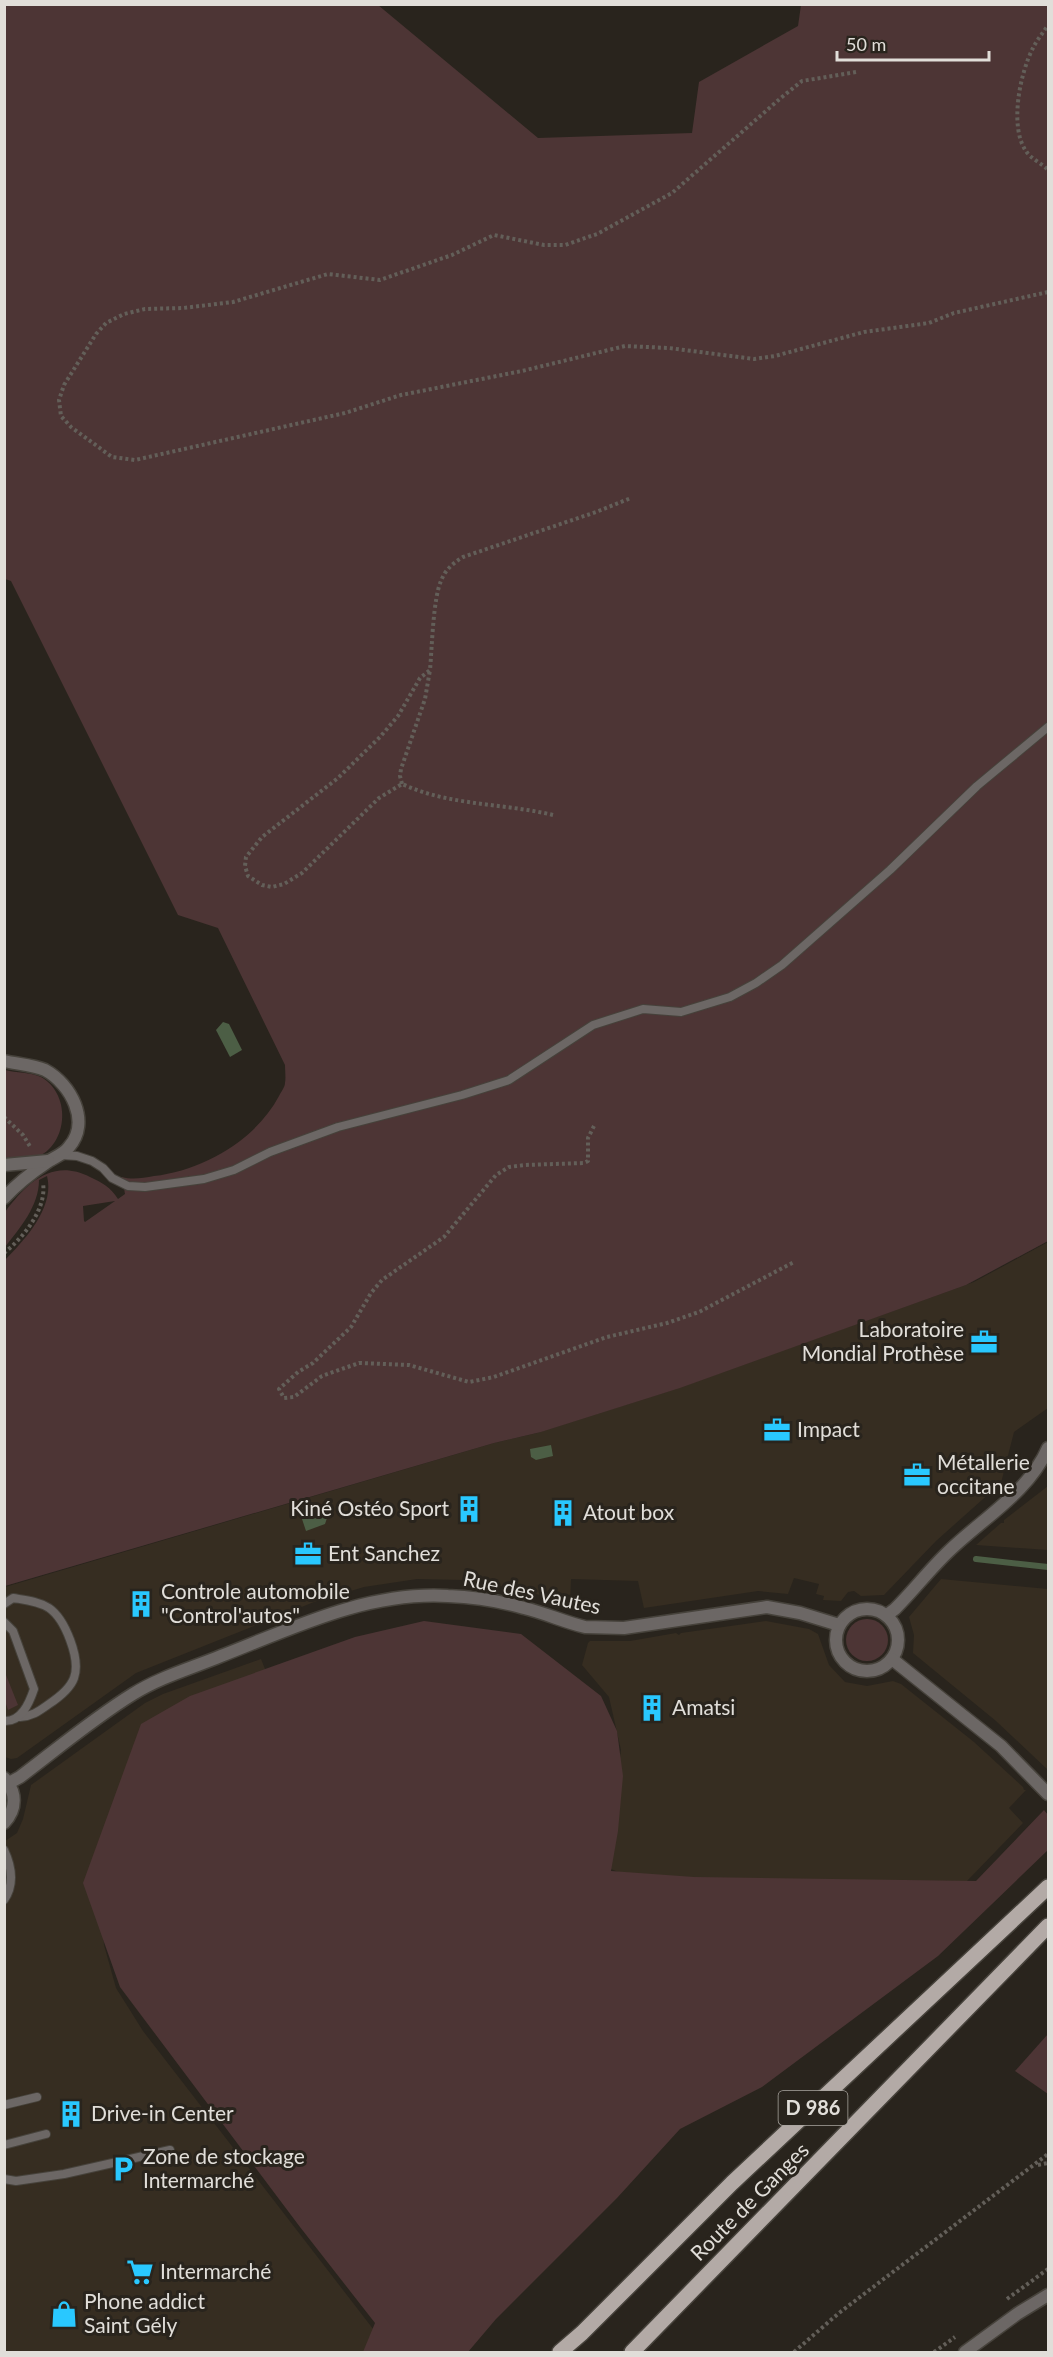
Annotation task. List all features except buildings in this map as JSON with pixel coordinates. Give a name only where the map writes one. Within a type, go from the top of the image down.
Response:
[{"type":"main road","name":"D 986","points":[[560,2352],[582,2333],[732,2183],[1048,1887]]},
{"type":"main road","name":"Route de Ganges","points":[[632,2352],[1048,1926]]},
{"type":"main road","points":[[555,2352],[582,2333]]},
{"type":"street","points":[[4,1061],[46,1071],[58,1080],[69,1094],[78,1113],[78,1131],[74,1140],[61,1155],[25,1178],[4,1198]]},
{"type":"street","points":[[4,1165],[49,1161]]},
{"type":"street","points":[[886,1615],[895,1609],[948,1551],[1018,1491],[1037,1470],[1048,1448]]},
{"type":"street","name":"Rue des Vautes","points":[[7,1780],[20,1777],[113,1707],[160,1680],[311,1621],[382,1600],[447,1596],[481,1600],[523,1607],[574,1625],[595,1628],[624,1628],[767,1607],[800,1613],[839,1625]]},
{"type":"street","points":[[864,1609],[880,1611],[886,1615],[897,1631],[897,1650],[892,1659],[880,1669],[873,1671],[865,1672],[850,1666],[839,1655],[836,1648],[836,1632],[839,1625],[850,1614],[864,1609]]},
{"type":"street","points":[[892,1659],[1000,1746],[1048,1794]]},
{"type":"street","points":[[4,1823],[11,1815],[14,1802],[7,1780]]},
{"type":"street","points":[[965,2352],[1017,2314],[1048,2295]]},
{"type":"lane","points":[[61,1155],[77,1156],[92,1161],[103,1168],[112,1179],[128,1186],[145,1187],[204,1179],[234,1170],[270,1152],[338,1127],[462,1095],[509,1080],[593,1025],[643,1009],[681,1012],[730,997],[782,965],[890,870],[977,786],[1048,727]]},
{"type":"lane","points":[[4,1604],[14,1598],[33,1601],[48,1608],[61,1619],[76,1659],[74,1678],[61,1696],[31,1716],[20,1717],[11,1722],[4,1721]]},
{"type":"lane","points":[[4,1622],[13,1631],[34,1689],[20,1717]]},
{"type":"lane","points":[[4,1850],[11,1869],[12,1881],[11,1891],[4,1900]]},
{"type":"lane","points":[[4,2105],[37,2097]]},
{"type":"lane","points":[[4,2145],[46,2134]]},
{"type":"lane","points":[[4,2179],[16,2181],[35,2179],[170,2150]]},
{"type":"path","points":[[1047,169],[1027,153],[1019,138],[1018,127],[1020,90],[1026,65],[1033,48],[1048,25]]},
{"type":"path","points":[[856,72],[802,81],[672,193],[597,234],[565,245],[544,245],[494,235],[452,255],[380,280],[328,274],[233,302],[145,309],[124,314],[106,323],[96,333],[68,376],[59,400],[61,416],[71,427],[112,457],[135,460],[345,413],[401,395],[522,371],[625,346],[669,348],[754,359],[775,356],[864,332],[928,323],[954,313],[1048,292]]},
{"type":"path","points":[[402,784],[401,769],[425,699],[440,582],[454,562],[462,557],[596,513],[630,498]]},
{"type":"path","points":[[402,784],[379,798],[302,873],[284,884],[262,885],[248,876],[245,866],[246,857],[262,837],[329,786],[380,737],[398,716],[420,678],[430,670]]},
{"type":"path","points":[[402,784],[434,796],[463,802],[528,809],[553,815]]},
{"type":"path","points":[[594,1126],[588,1138],[588,1161],[584,1164],[525,1165],[509,1167],[496,1175],[444,1237],[382,1280],[371,1293],[351,1327],[313,1363],[286,1382],[279,1389],[279,1393],[284,1398],[294,1397],[322,1376],[359,1363],[409,1365],[469,1382],[494,1377],[607,1337],[667,1323],[699,1312],[794,1262]]},
{"type":"path","points":[[794,2352],[839,2313],[1037,2165],[1048,2154]]},
{"type":"path","points":[[1037,2165],[1048,2163]]},
{"type":"shaded area","points":[[4,5],[378,5],[538,138],[692,133],[699,82],[798,26],[801,5],[1048,5],[1048,1241],[966,1285],[680,1388],[541,1432],[494,1443],[5,1586],[5,1260],[29,1233],[42,1211],[47,1199],[47,1176],[39,1180],[32,1208],[5,1247],[5,1212],[32,1183],[52,1172],[64,1170],[90,1177],[106,1186],[118,1199],[125,1194],[122,1177],[138,1178],[172,1173],[209,1160],[242,1140],[269,1112],[284,1086],[285,1065],[218,928],[178,915],[11,581],[5,579]],"holes":[[[115,1201],[85,1222],[83,1206]]]},
{"type":"shaded area","points":[[223,1022],[229,1024],[242,1050],[230,1057],[216,1030]]},
{"type":"shaded area","points":[[5,1070],[41,1077],[51,1085],[62,1108],[59,1133],[53,1144],[44,1153],[32,1159],[22,1161],[5,1159]]},
{"type":"shaded area","points":[[1048,1242],[1048,1408],[1014,1432],[1001,1483],[936,1541],[884,1595],[861,1596],[854,1591],[848,1592],[841,1601],[823,1600],[824,1596],[816,1594],[819,1584],[794,1578],[788,1594],[758,1591],[644,1608],[638,1581],[571,1579],[570,1605],[524,1590],[463,1580],[417,1579],[364,1587],[314,1602],[136,1673],[17,1758],[5,1757],[5,1587],[494,1443],[537,1433],[676,1389],[974,1282]]},
{"type":"shaded area","points":[[551,1445],[553,1456],[536,1460],[531,1457],[530,1449]]},
{"type":"shaded area","points":[[1048,1486],[1048,1550],[976,1545],[1001,1523],[1004,1523],[1004,1520]]},
{"type":"shaded area","points":[[321,1513],[327,1518],[325,1524],[306,1531],[302,1519]]},
{"type":"shaded area","points":[[941,1579],[1048,1589],[1048,1770],[996,1721],[913,1653],[914,1635],[909,1617]]},
{"type":"shaded area","points":[[867,1619],[882,1625],[888,1640],[882,1655],[867,1661],[852,1655],[846,1640],[852,1625]]},
{"type":"shaded area","points":[[424,1621],[521,1634],[601,1696],[617,1731],[623,1776],[618,1831],[611,1871],[694,1877],[976,1881],[1044,1810],[1048,1815],[1048,1850],[938,1956],[762,2087],[680,2129],[617,2198],[496,2319],[468,2352],[363,2352],[375,2323],[120,1987],[83,1883],[141,1724],[190,1696],[355,1637]]},
{"type":"shaded area","points":[[766,1621],[809,1629],[818,1634],[829,1665],[845,1682],[867,1686],[893,1681],[901,1684],[974,1742],[1026,1790],[1009,1808],[1023,1823],[967,1881],[638,1880],[606,1867],[621,1750],[609,1697],[582,1665],[588,1643],[590,1641],[630,1641],[676,1633],[679,1635]]},
{"type":"shaded area","points":[[261,1659],[267,1674],[100,1895],[104,1945],[116,1988],[143,2031],[377,2334],[374,2352],[5,2352],[5,1841],[17,1833],[23,1819],[31,1785],[145,1703],[163,1694]]},
{"type":"shaded area","points":[[4,1670],[18,1705],[8,1710],[5,1701]]},
{"type":"shaded area","points":[[1048,2034],[1048,2094],[1015,2071]]},
{"type":"waterway","points":[[976,1559],[1048,1567]]},
{"type":"place","name":"Laboratoire Mondial Prothèse","points":[[984,1342]]},
{"type":"place","name":"Impact","points":[[777,1430]]},
{"type":"place","name":"Métallerie occitane","points":[[917,1475]]},
{"type":"place","name":"Kiné Ostéo Sport","points":[[469,1509]]},
{"type":"place","name":"Atout box","points":[[563,1513]]},
{"type":"place","name":"Ent Sanchez","points":[[308,1554]]},
{"type":"place","name":"Controle automobile \"Control'autos\"","points":[[141,1604]]},
{"type":"place","name":"Amatsi","points":[[652,1708]]},
{"type":"place","name":"Drive-in Center","points":[[71,2114]]},
{"type":"place","name":"Zone de stockage Intermarché","points":[[123,2169]]},
{"type":"place","name":"Intermarché","points":[[140,2272]]},
{"type":"place","name":"Phone addict Saint Gély","points":[[64,2314]]}]
